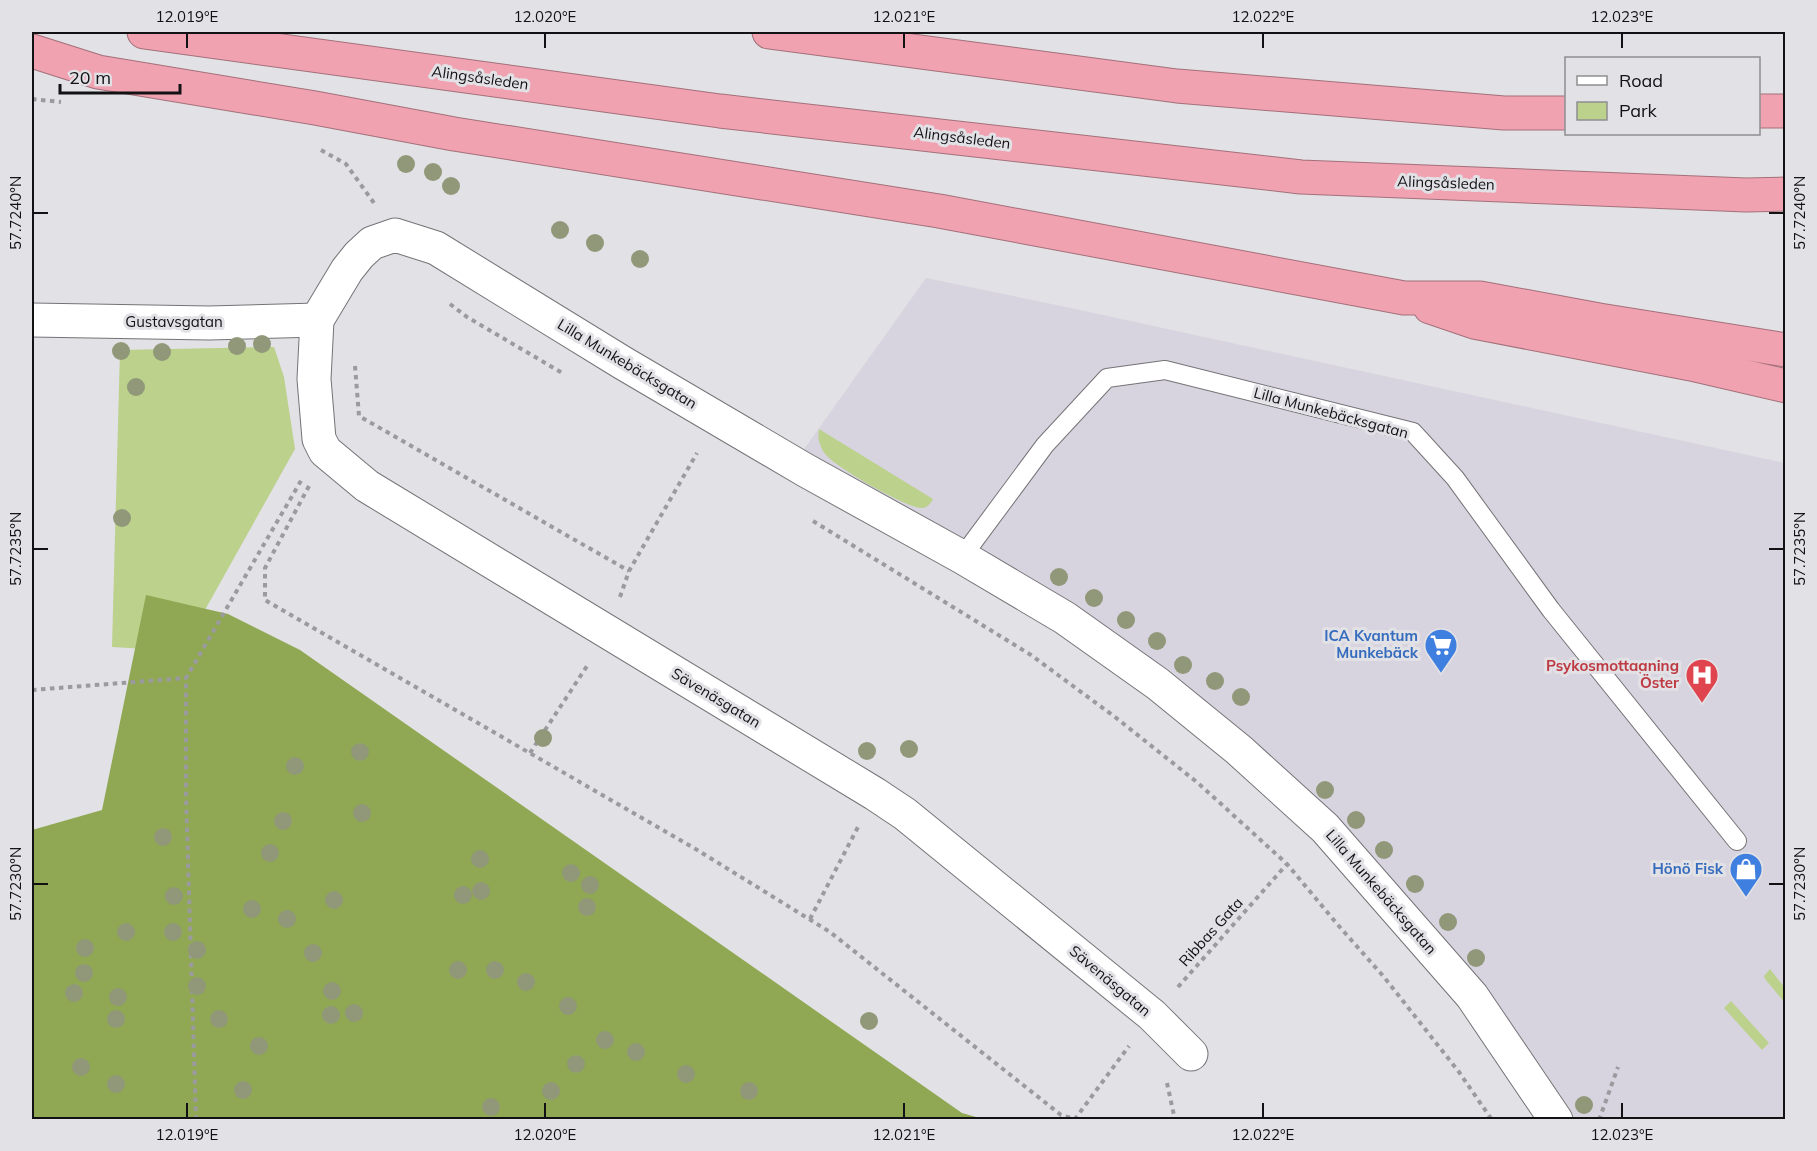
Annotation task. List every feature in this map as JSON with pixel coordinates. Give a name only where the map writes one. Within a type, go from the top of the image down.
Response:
[{"type":"highway","name":"Alingsåsleden","points":[[144,32],[720,111],[1301,177],[1746,195],[1785,194]]},
{"type":"highway","points":[[769,32],[1177,86],[1504,113],[1565,113]]},
{"type":"highway","points":[[32,51],[98,72],[434,130],[939,211],[1404,298],[1474,322],[1593,343],[1785,386]]},
{"type":"highway","points":[[1760,111],[1785,111]]},
{"type":"highway","points":[[1404,298],[1480,298],[1785,350]]},
{"type":"street","points":[[325,451],[319,439],[314,379],[317,320],[347,270],[359,255],[372,243],[395,235]]},
{"type":"street","name":"Lilla Munkebäcksgatan","points":[[395,235],[436,248],[623,363],[795,464],[962,557],[1065,618],[1158,684],[1239,750],[1325,828],[1472,996],[1556,1119]]},
{"type":"street","name":"Gustavsgatan","points":[[32,320],[209,323],[317,320]]},
{"type":"street","name":"Sävenäsgatan","points":[[325,451],[367,486],[905,814],[1152,1015],[1191,1054]]},
{"type":"lane","name":"Lilla Munkebäcksgatan","points":[[962,557],[1045,445],[1107,378],[1165,370],[1413,432],[1455,478],[1551,610],[1737,841]]},
{"type":"path","points":[[320,149],[346,164],[395,235]]},
{"type":"path","points":[[445,300],[467,317],[565,375]]},
{"type":"path","points":[[354,360],[359,416],[629,571]]},
{"type":"path","points":[[196,1119],[186,795],[186,678],[307,470],[325,451]]},
{"type":"path","points":[[325,451],[319,469],[265,568],[264,600],[694,848],[810,920],[875,794]]},
{"type":"path","points":[[809,519],[1031,655],[1115,717],[1198,783],[1287,864],[1384,977],[1459,1072],[1492,1119]]},
{"type":"path","points":[[32,690],[186,678]]},
{"type":"path","name":"Ribbas Gata","points":[[810,920],[839,939],[1061,1115],[1075,1119],[1152,1015],[1287,864]]},
{"type":"path","points":[[1599,1119],[1618,1067]]},
{"type":"shaded area","points":[[926,278],[1785,463],[1785,1119],[1576,1119],[1479,982],[1341,820],[1171,671],[802,452]]},
{"type":"green space","points":[[274,347],[284,377],[295,449],[182,651],[112,647],[120,350]]},
{"type":"green space","points":[[819,429],[933,499],[928,506],[915,507],[873,487],[843,469],[824,452],[819,439]]},
{"type":"green space","points":[[146,595],[228,614],[300,650],[962,1113],[983,1119],[32,1119],[32,830],[102,810]]},
{"type":"green space","points":[[1770,969],[1785,988],[1785,1003],[1765,979],[1764,976]]},
{"type":"green space","points":[[1731,1001],[1769,1043],[1762,1050],[1724,1008]]},
{"type":"place","name":"ICA Kvantum Munkebäck","points":[[1441,674]]},
{"type":"place","name":"Psykosmottagning Öster","points":[[1702,704]]},
{"type":"place","name":"Hönö Fisk","points":[[1746,898]]}]
